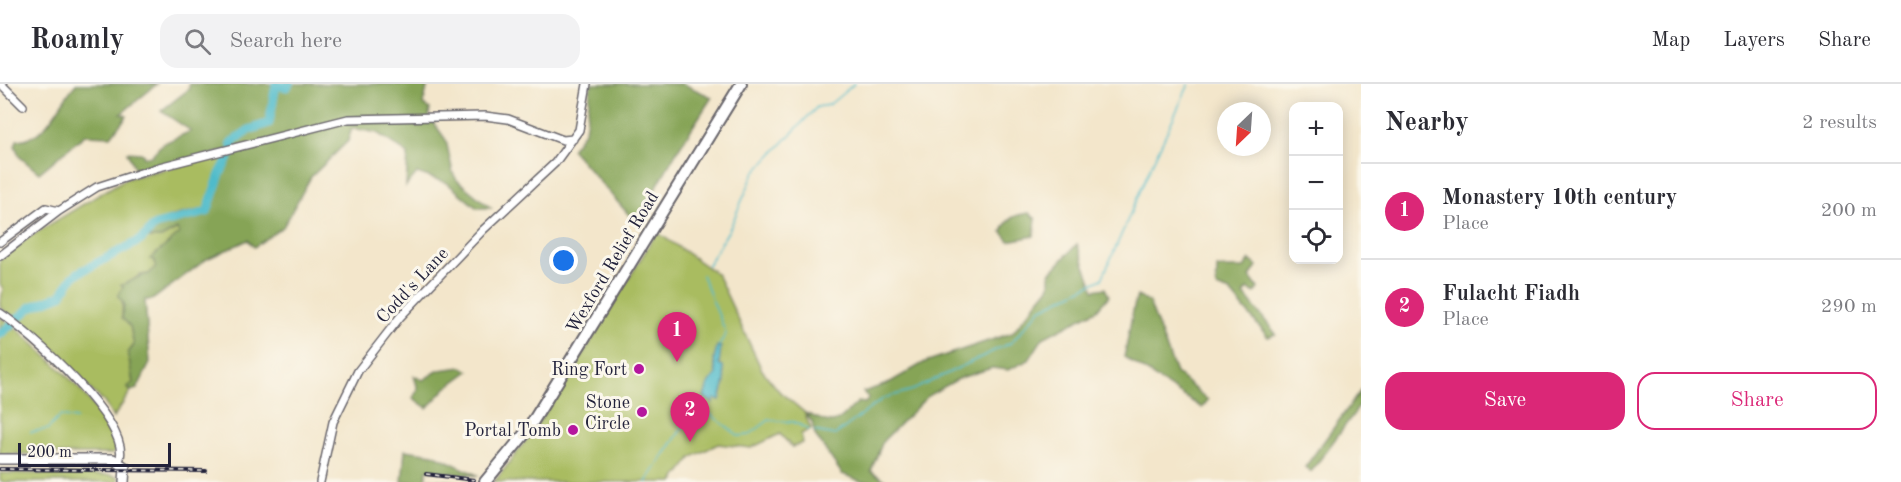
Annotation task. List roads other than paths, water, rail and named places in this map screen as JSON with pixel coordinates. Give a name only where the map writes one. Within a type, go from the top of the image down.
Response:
[{"type":"highway","name":"Wexford Relief Road","points":[[485,482],[527,431],[741,84]]},
{"type":"main road","points":[[0,459],[97,458],[119,461],[125,467],[124,482]]},
{"type":"street","points":[[1,84],[22,106]]},
{"type":"street","name":"Codd's Lane","points":[[320,482],[333,422],[361,366],[400,316],[483,230],[555,163],[573,139],[582,121],[587,84]]},
{"type":"street","points":[[0,256],[58,211],[97,187],[127,176],[348,119],[382,116],[508,119],[563,140],[573,139]]},
{"type":"street","points":[[0,242],[46,208],[58,211]]},
{"type":"street","points":[[0,313],[13,322],[102,408],[115,432],[121,453],[119,461]]},
{"type":"water","points":[[717,346],[721,347],[719,364],[723,366],[725,381],[720,400],[714,399],[713,403],[704,397],[709,382],[716,375],[714,360]]},
{"type":"waterway","points":[[0,334],[31,307],[61,295],[78,273],[141,240],[155,225],[207,212],[220,174],[233,149],[231,143],[249,130],[269,123],[276,85],[287,87],[289,84]]},
{"type":"waterway","points":[[708,265],[730,228],[754,173],[817,107],[829,105],[854,84]]},
{"type":"waterway","points":[[1152,164],[1189,84]]},
{"type":"waterway","points":[[814,431],[835,435],[884,398],[913,390],[1012,342],[1040,309],[1102,279],[1151,166]]},
{"type":"waterway","points":[[702,275],[726,333],[719,346]]},
{"type":"waterway","points":[[646,482],[697,406],[703,408]]},
{"type":"waterway","points":[[706,411],[739,436],[749,435],[769,420],[794,422],[809,430]]},
{"type":"waterway","points":[[31,432],[48,429],[60,416],[76,419]]},
{"type":"railway","points":[[0,469],[206,471]]},
{"type":"railway","points":[[426,474],[474,480]]},
{"type":"place","name":"Monastery 10th century","points":[[677,362]]},
{"type":"place","name":"Ring Fort","points":[[639,369]]},
{"type":"place","name":"Stone Circle","points":[[642,412]]},
{"type":"place","name":"Portal Tomb","points":[[573,430]]},
{"type":"place","name":"Fulacht Fiadh","points":[[690,442]]}]
